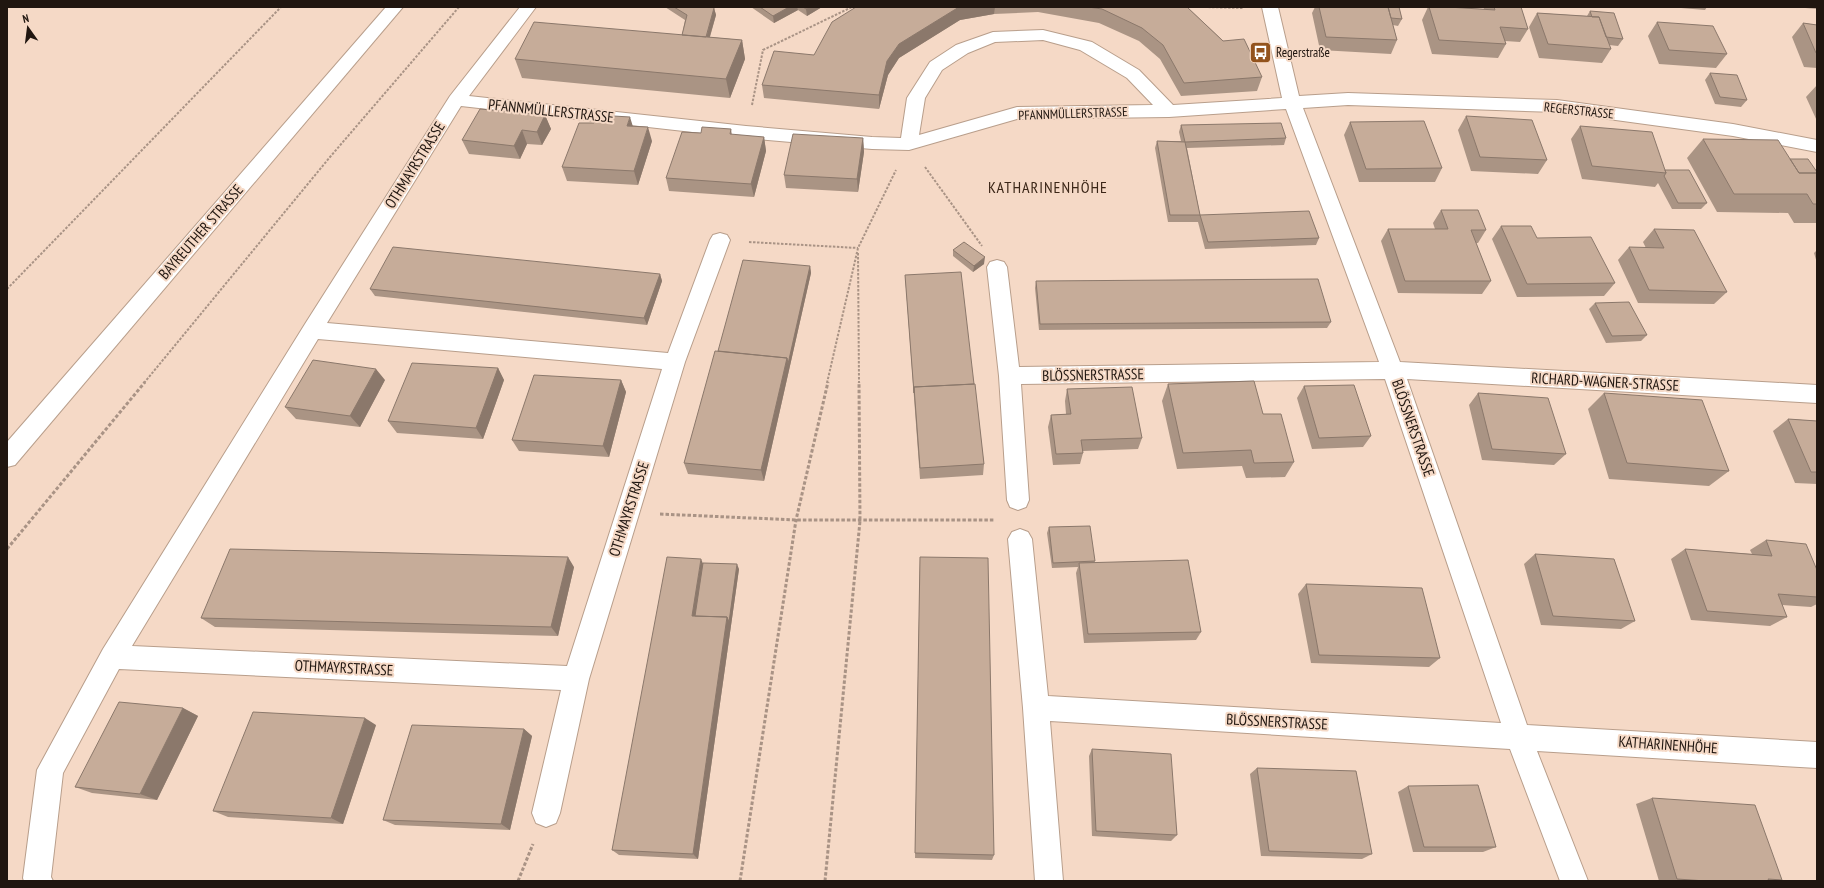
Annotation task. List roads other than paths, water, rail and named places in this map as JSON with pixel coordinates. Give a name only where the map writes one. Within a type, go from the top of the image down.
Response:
[{"type":"street","name":"BAYREUTHER STRASSE","points":[[7,458],[395,7]]},
{"type":"street","name":"OTHMAYRSTRASSE","points":[[39,881],[37,878],[50,770],[112,657],[312,330],[456,100],[528,7]]},
{"type":"street","name":"BLÖSSNERSTRASSE","points":[[1270,7],[1292,102],[1393,370],[1518,736],[1574,881]]},
{"type":"street","points":[[909,144],[916,98],[936,66],[962,49],[993,37],[1043,35],[1086,46],[1133,74],[1169,111]]},
{"type":"street","name":"REGERSTRASSE","points":[[1292,102],[1348,99],[1557,106],[1733,130],[1817,146]]},
{"type":"street","name":"PFANNMÜLLERSTRASSE","points":[[456,100],[746,132],[872,143],[909,144],[1016,113],[1169,111],[1292,102]]},
{"type":"street","name":"OTHMAYRSTRASSE","points":[[546,813],[576,679],[676,362],[720,240]]},
{"type":"street","points":[[997,267],[1010,376],[1018,500]]},
{"type":"street","points":[[312,330],[676,362]]},
{"type":"street","name":"BLÖSSNERSTRASSE","points":[[1010,376],[1393,370]]},
{"type":"street","name":"RICHARD-WAGNER-STRASSE","points":[[1393,370],[1817,394]]},
{"type":"street","points":[[1020,539],[1036,708],[1049,881]]},
{"type":"street","name":"OTHMAYRSTRASSE","points":[[112,657],[576,679]]},
{"type":"street","name":"BLÖSSNERSTRASSE","points":[[1036,708],[1518,736]]},
{"type":"street","name":"KATHARINENHÖHE","points":[[1518,736],[1817,755]]},
{"type":"place","name":"Regerstraße","points":[[1261,52]]},
{"type":"district","name":"KATHARINENHÖHE","points":[[1048,187]]}]
